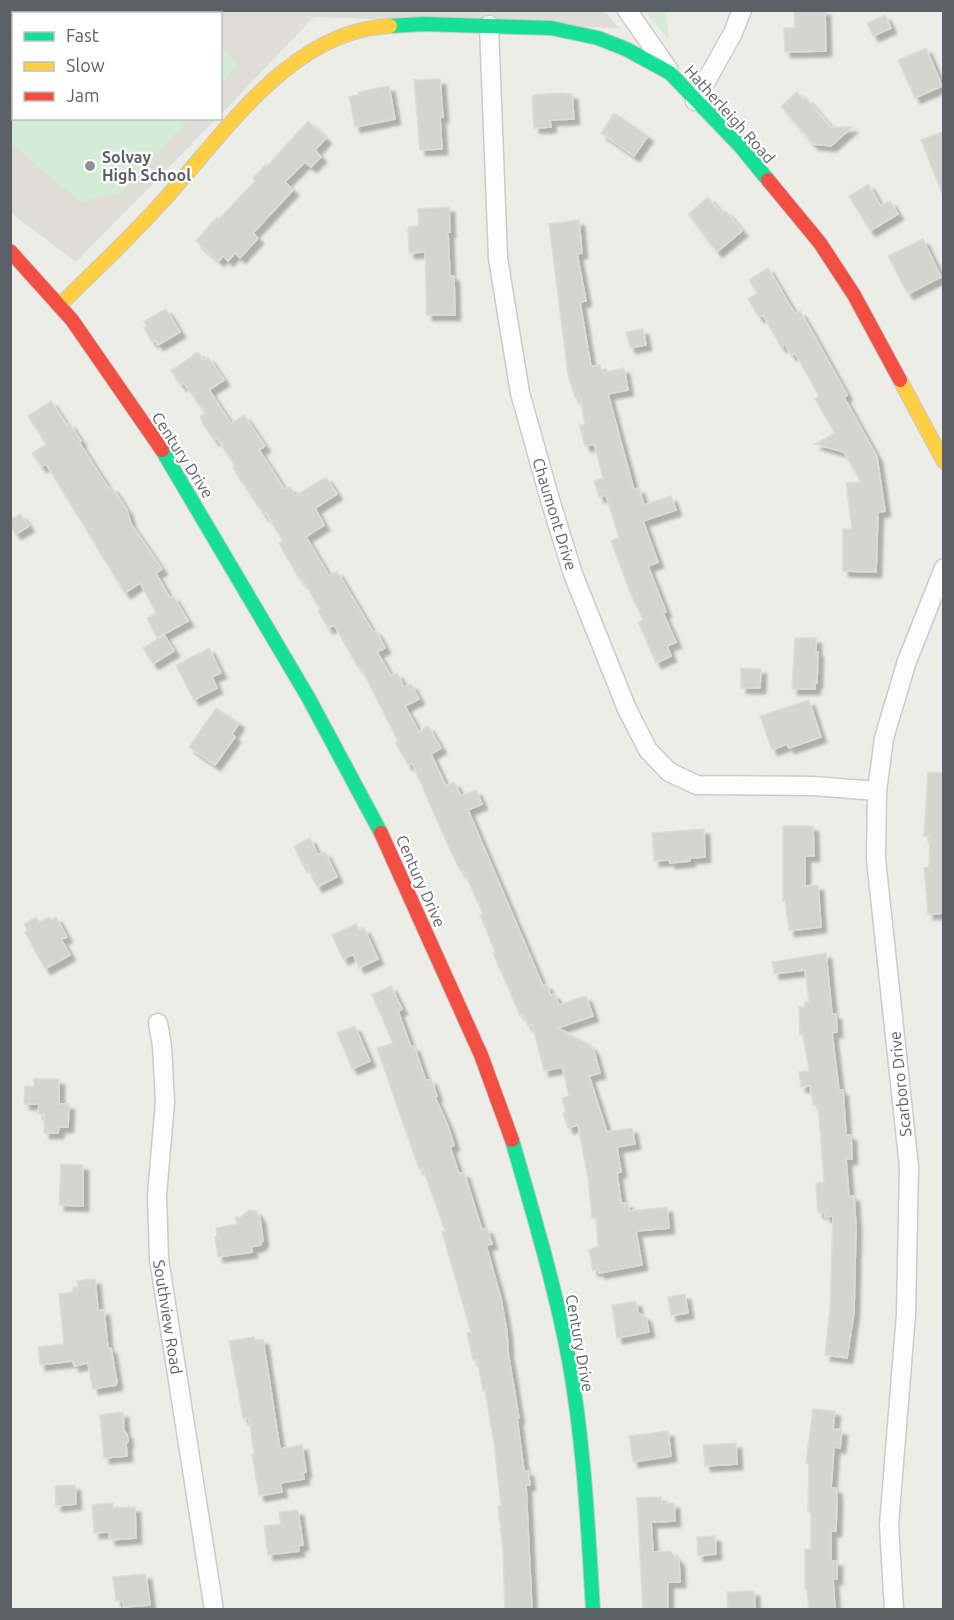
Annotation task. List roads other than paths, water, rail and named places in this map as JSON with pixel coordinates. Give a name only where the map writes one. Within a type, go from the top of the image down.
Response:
[{"type":"street","points":[[627,10],[670,73]]},
{"type":"street","points":[[695,101],[734,33],[741,10]]},
{"type":"street","name":"Hatherleigh Road","points":[[59,306],[161,204],[247,106],[298,58],[322,44],[357,30],[379,26],[423,24],[551,28],[598,38],[627,50],[670,73],[741,147],[820,243],[854,295],[944,462]]},
{"type":"street","name":"Chaumont Drive","points":[[489,26],[498,258],[520,393],[550,503],[573,574],[627,709],[642,740],[648,750],[669,772],[697,785],[813,786],[877,791]]},
{"type":"street","name":"Century Drive","points":[[10,251],[72,320],[168,458],[239,577],[378,826],[481,1054],[509,1130],[544,1251],[569,1362],[585,1479],[593,1610]]},
{"type":"street","name":"Scarboro Drive","points":[[894,1610],[889,1525],[906,1314],[909,1167],[876,859],[877,791],[884,738],[907,661],[944,568]]},
{"type":"street","name":"Southview Road","points":[[158,1023],[162,1046],[165,1102],[157,1195],[159,1259],[214,1610]]},
{"type":"place","name":"Solvay High School","points":[[90,166]]}]
